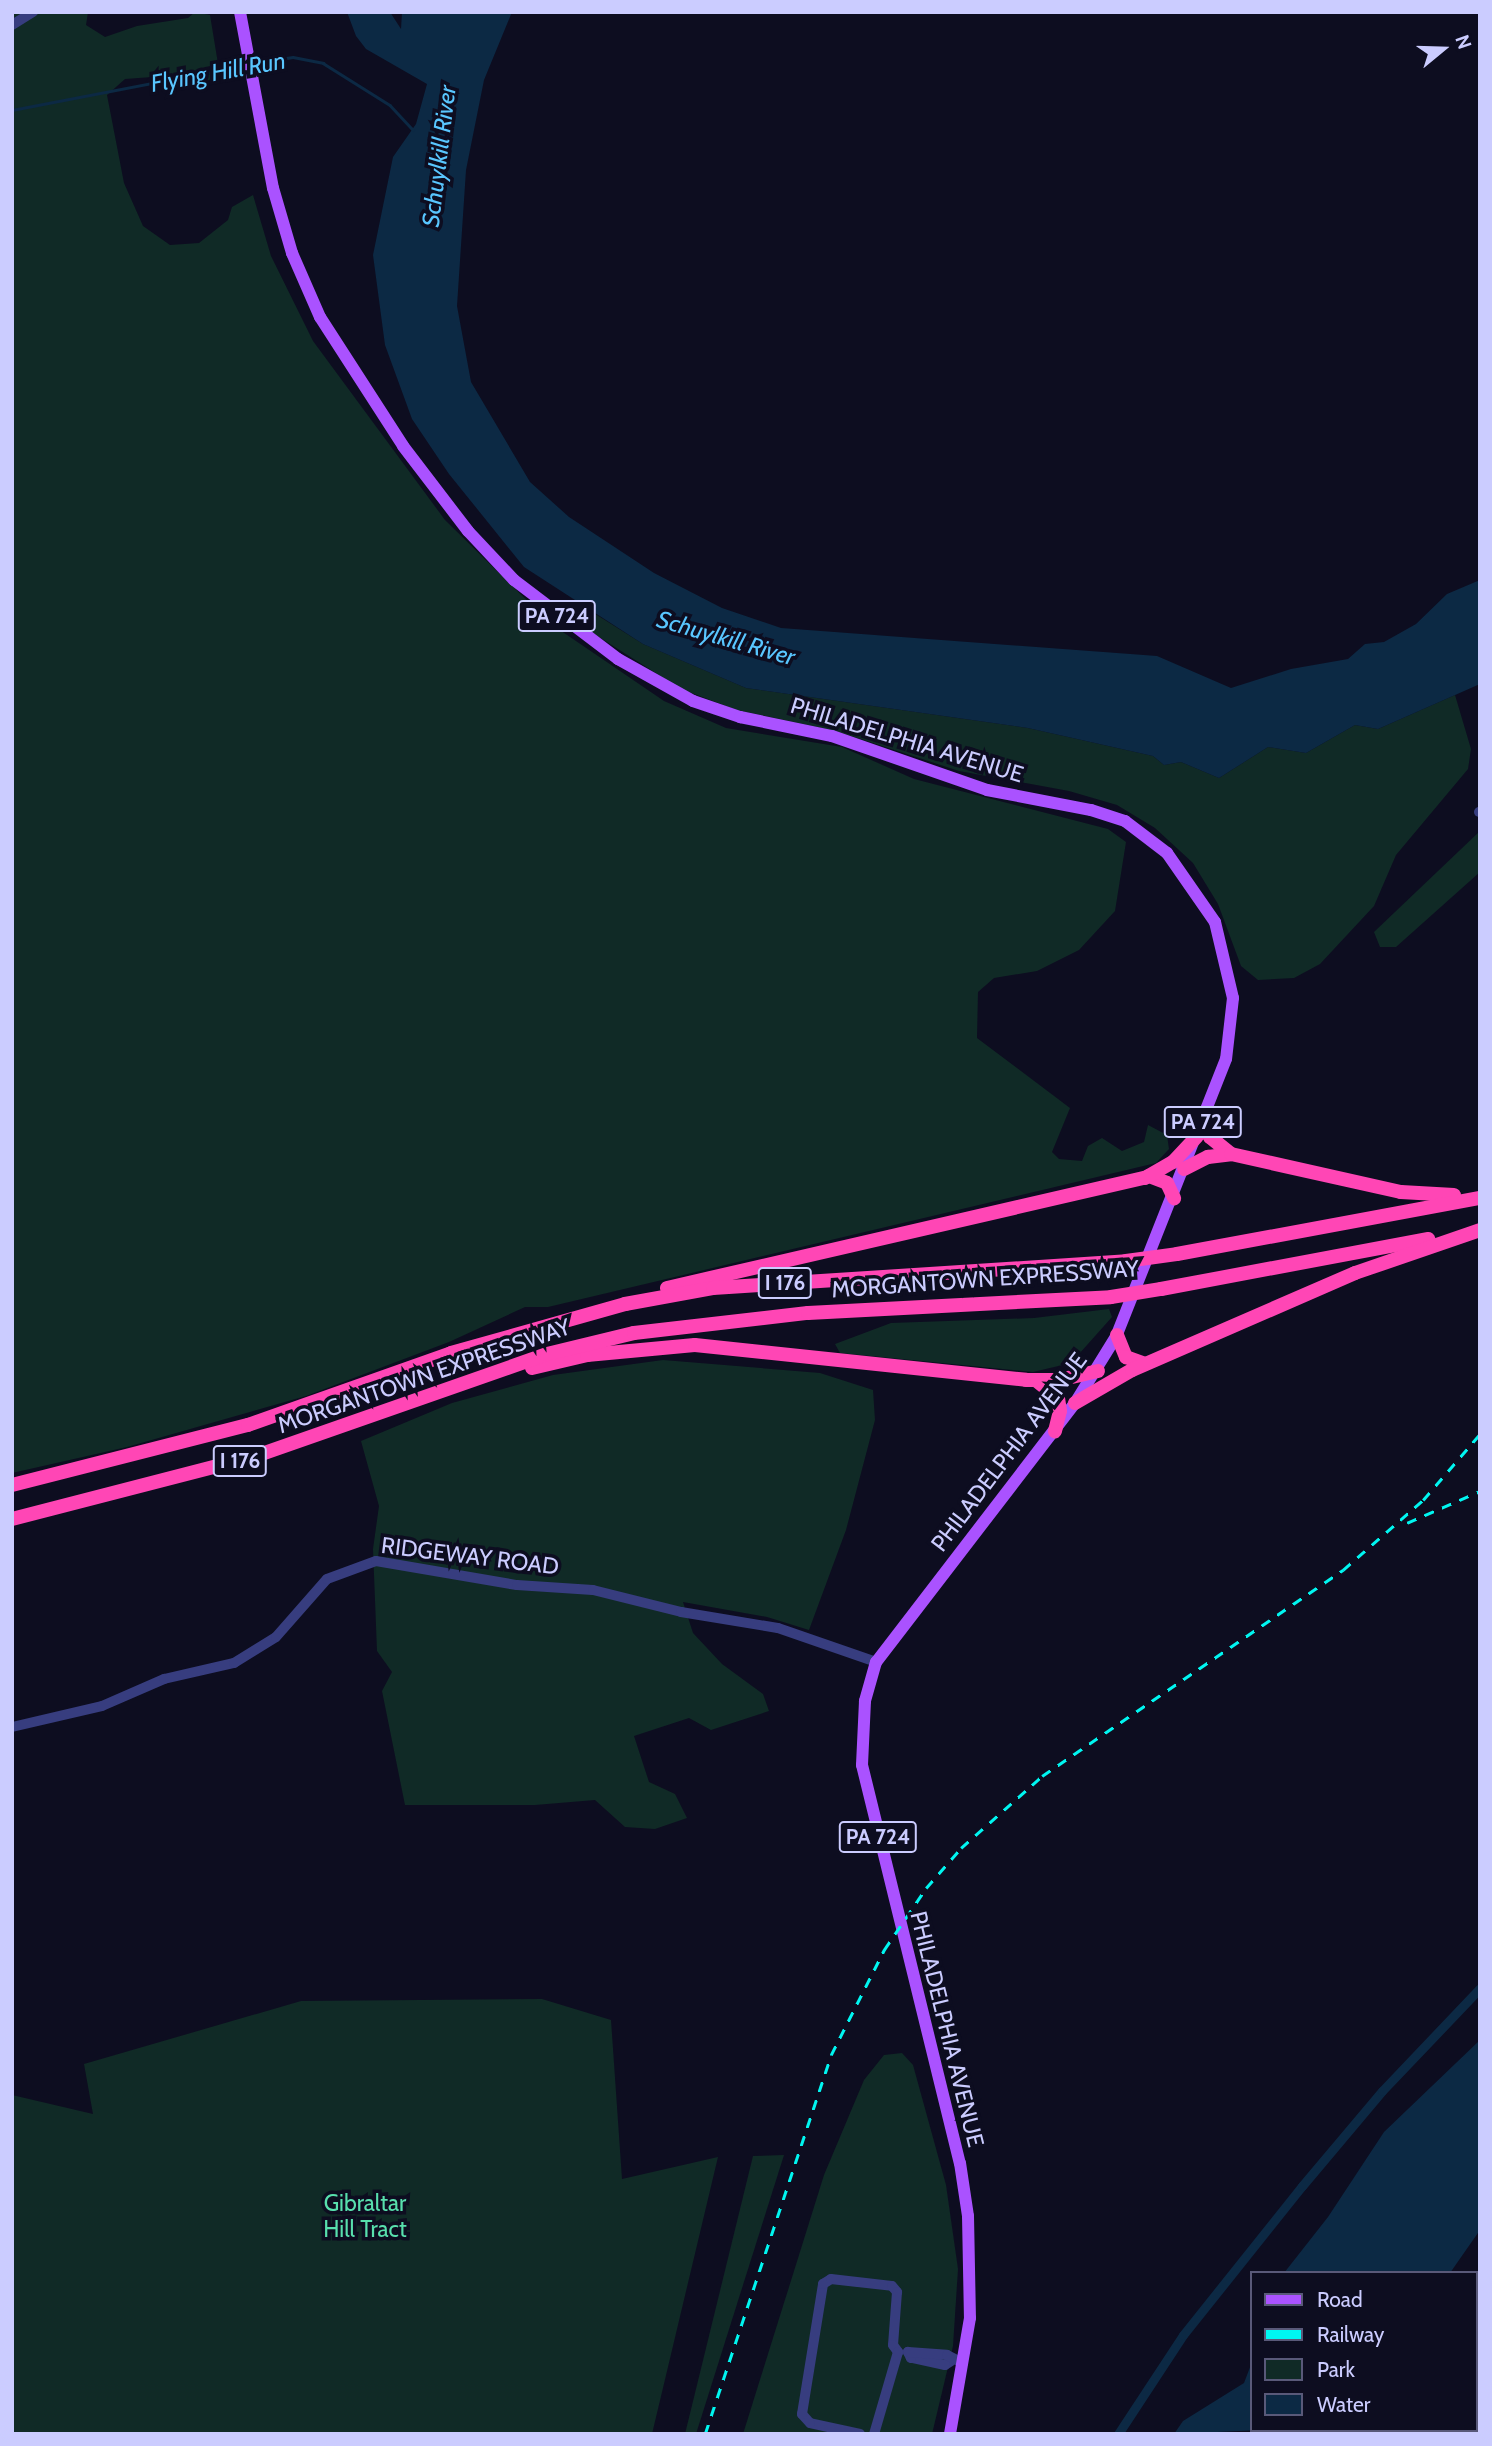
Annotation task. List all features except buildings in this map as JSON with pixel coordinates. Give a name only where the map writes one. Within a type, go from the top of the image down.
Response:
[{"type":"highway","points":[[1204,1120],[1210,1137],[1231,1154]]},
{"type":"highway","points":[[451,1353],[564,1312],[1149,1176],[1173,1163],[1197,1136]]},
{"type":"highway","points":[[1184,1169],[1208,1157],[1231,1154],[1401,1192],[1480,1197]]},
{"type":"highway","points":[[1149,1176],[1164,1180],[1174,1198]]},
{"type":"highway","name":"MORGANTOWN EXPRESSWAY","points":[[12,1485],[248,1425],[451,1353],[625,1304],[713,1288],[1126,1261],[1177,1254],[1480,1197]]},
{"type":"highway","points":[[1075,1403],[1145,1364],[1365,1269],[1480,1230]]},
{"type":"highway","name":"MORGANTOWN EXPRESSWAY","points":[[12,1518],[256,1456],[547,1354],[634,1333],[717,1321],[1111,1297],[1480,1230]]},
{"type":"highway","points":[[1117,1335],[1126,1357],[1145,1364]]},
{"type":"highway","points":[[463,1385],[587,1355],[695,1345],[1035,1380],[1098,1371]]},
{"type":"highway","points":[[1035,1380],[1058,1398],[1060,1412],[1055,1431]]},
{"type":"main road","name":"PHILADELPHIA AVENUE","points":[[240,12],[251,89],[292,253],[327,330],[428,480],[499,565],[535,599],[618,659],[693,701],[740,717],[832,736],[987,790],[1108,814],[1136,828],[1167,853],[1215,922],[1233,998],[1226,1059],[1174,1198],[1117,1335],[1098,1371],[1055,1431],[876,1662],[865,1702],[862,1765],[965,2193],[971,2296],[957,2362],[950,2434]]},
{"type":"street","points":[[12,25],[33,12]]},
{"type":"street","name":"RIDGEWAY ROAD","points":[[12,1727],[102,1706],[152,1682],[234,1663],[276,1637],[327,1579],[376,1561],[517,1585],[593,1590],[681,1612],[778,1628],[876,1662]]},
{"type":"street","points":[[860,2434],[810,2423],[802,2414],[822,2284],[831,2279],[896,2288],[893,2345],[903,2352],[947,2355],[957,2362]]},
{"type":"street","points":[[874,2434],[903,2352]]},
{"type":"green space","points":[[12,12],[88,12],[86,25],[105,37],[137,26],[188,18],[195,12],[210,15],[220,76],[195,85],[166,76],[125,79],[107,95],[124,183],[143,226],[170,245],[199,243],[228,220],[232,207],[253,195],[271,256],[313,341],[445,520],[551,624],[664,701],[726,728],[842,747],[914,779],[1108,829],[1126,842],[1115,911],[1079,950],[1037,971],[994,978],[978,992],[977,1038],[1070,1108],[1052,1152],[1059,1159],[1082,1161],[1088,1146],[1102,1138],[1122,1151],[1144,1142],[1148,1125],[1167,1135],[1169,1149],[1156,1163],[548,1307],[525,1307],[449,1342],[306,1396],[127,1447],[12,1473]]},
{"type":"green space","points":[[581,605],[643,644],[746,688],[1028,728],[1153,756],[1164,765],[1181,762],[1219,778],[1268,747],[1306,753],[1355,725],[1378,729],[1455,695],[1471,749],[1468,769],[1396,855],[1374,906],[1320,964],[1294,978],[1258,980],[1241,966],[1218,904],[1193,863],[1155,828],[1117,805],[1069,791],[959,771],[836,731],[737,710],[681,689],[569,618]]},
{"type":"green space","points":[[1480,831],[1480,872],[1396,947],[1380,947],[1374,932]]},
{"type":"green space","points":[[1109,1309],[1112,1317],[1071,1363],[1033,1372],[840,1353],[835,1344],[891,1323],[1034,1318]]},
{"type":"green space","points":[[663,1360],[820,1373],[873,1390],[875,1420],[846,1530],[809,1630],[767,1617],[683,1602],[693,1633],[722,1664],[763,1694],[769,1711],[711,1730],[689,1718],[634,1736],[649,1782],[675,1794],[687,1818],[655,1829],[625,1827],[595,1800],[535,1805],[405,1805],[382,1691],[392,1672],[377,1651],[373,1549],[379,1506],[361,1441],[452,1403],[553,1375]]},
{"type":"green space","name":"Gibraltar Hill Tract","points":[[542,1999],[611,2020],[622,2179],[718,2157],[652,2434],[12,2434],[12,2095],[93,2114],[84,2064],[301,2001]]},
{"type":"green space","points":[[902,2053],[913,2065],[946,2185],[958,2269],[953,2346],[932,2434],[743,2434],[824,2175],[864,2080],[884,2055]]},
{"type":"green space","points":[[784,2155],[696,2434],[685,2434],[753,2156]]},
{"type":"water","name":"Schuylkill River","points":[[347,12],[390,12],[401,29],[402,12],[512,12],[484,80],[466,170],[457,306],[471,382],[530,482],[569,517],[654,573],[722,608],[781,628],[1157,656],[1231,688],[1291,669],[1348,659],[1365,644],[1384,642],[1416,624],[1447,594],[1480,580],[1480,684],[1378,729],[1355,725],[1306,753],[1268,747],[1219,778],[1181,762],[1164,765],[1153,756],[1028,728],[746,688],[643,644],[524,567],[449,474],[412,419],[385,345],[373,255],[393,157],[416,124],[427,84],[366,49],[356,36]]},
{"type":"water","points":[[1480,2040],[1480,2230],[1451,2271],[1286,2271],[1328,2217],[1384,2132]]},
{"type":"water","points":[[1250,2367],[1250,2431],[1174,2434],[1183,2421],[1244,2383]]},
{"type":"waterway","name":"Flying Hill Run","points":[[253,63],[293,57],[323,63],[390,105],[413,130]]},
{"type":"waterway","name":"Flying Hill Run","points":[[12,110],[246,65]]},
{"type":"waterway","points":[[1118,2434],[1183,2335],[1302,2186],[1382,2091],[1480,1988]]},
{"type":"railway","points":[[705,2434],[831,2055],[884,1950],[926,1888],[961,1848],[1042,1776],[1343,1570],[1423,1500],[1480,1434]]},
{"type":"railway","points":[[1407,1523],[1480,1491]]}]
